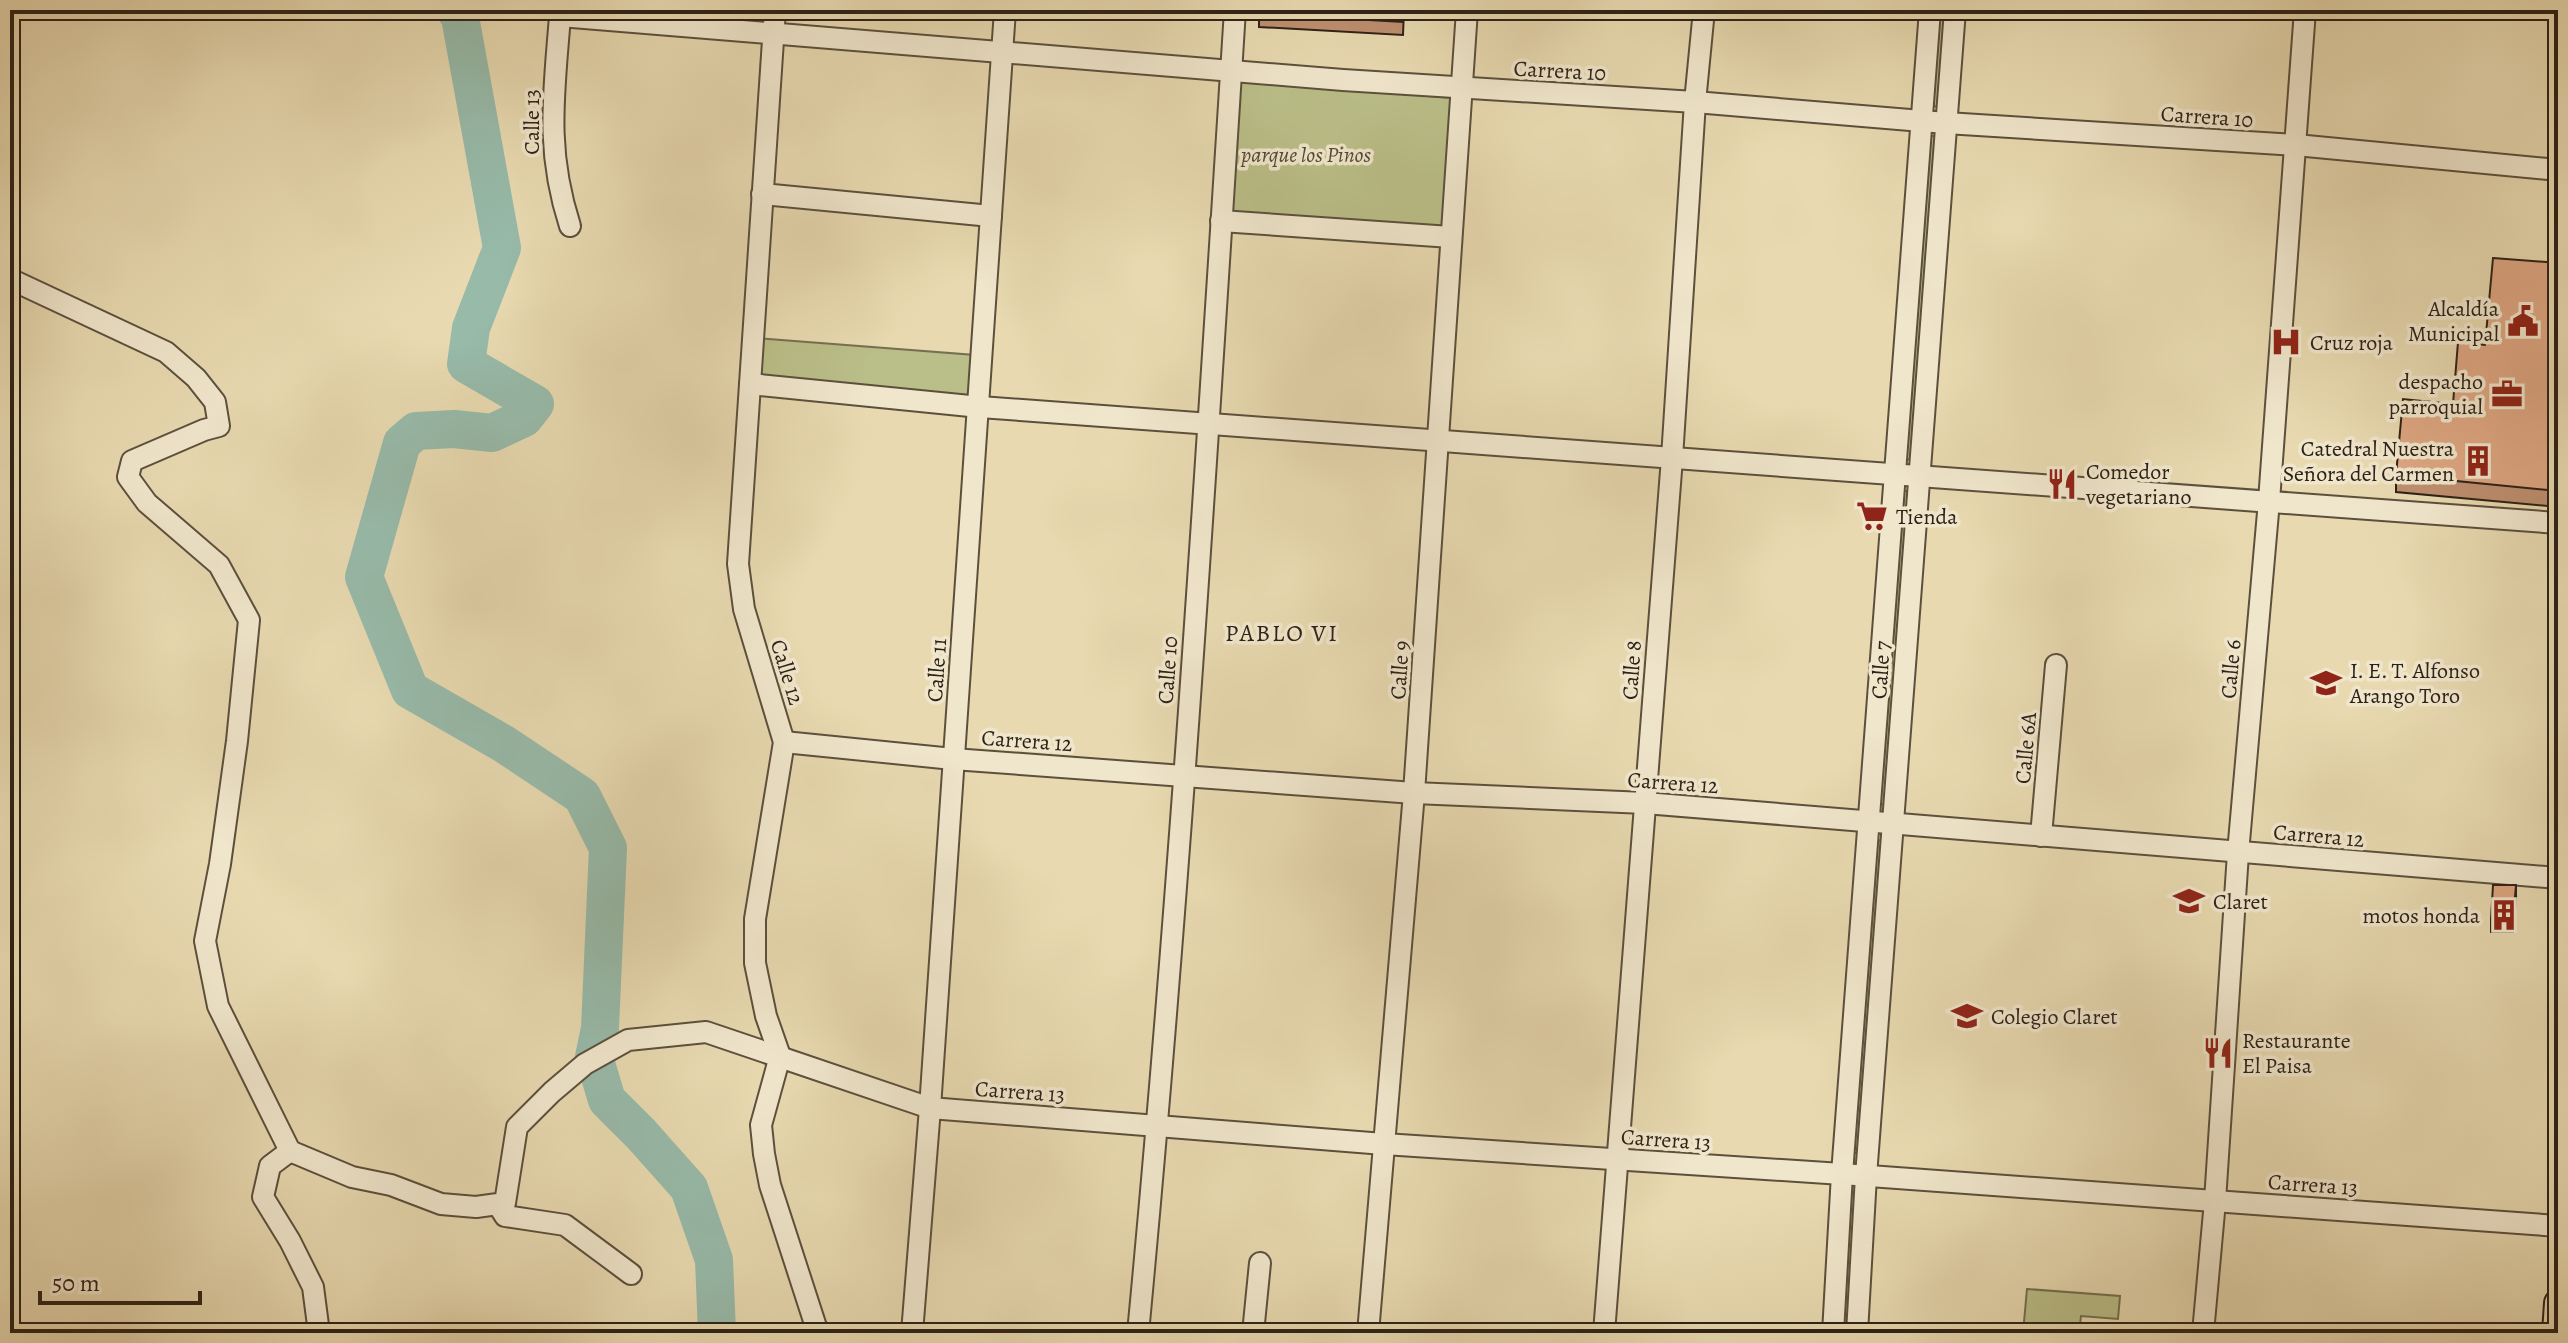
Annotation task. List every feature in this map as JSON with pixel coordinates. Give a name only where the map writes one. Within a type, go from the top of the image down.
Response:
[{"type":"main road","points":[[2556,1333],[2558,1303]]},
{"type":"street","name":"Calle 12","points":[[775,10],[738,564],[744,609],[784,742],[755,919],[755,963],[766,1016],[780,1056]]},
{"type":"street","name":"Calle 11","points":[[912,1333],[980,407],[1005,10]]},
{"type":"street","name":"Calle 10","points":[[1138,1333],[1158,1126],[1184,777],[1235,10]]},
{"type":"street","name":"Calle 9","points":[[1368,1333],[1414,793],[1467,10]]},
{"type":"street","name":"Calle 8","points":[[1604,1333],[1704,10]]},
{"type":"street","name":"Calle 7","points":[[1833,1333],[1842,1174],[1930,10]]},
{"type":"street","name":"Calle 7","points":[[1857,1333],[1892,825],[1955,10]]},
{"type":"street","name":"Calle 6","points":[[2203,1333],[2305,10]]},
{"type":"street","name":"Carrera 10","points":[[556,13],[773,34],[1460,88],[2296,145],[2558,170]]},
{"type":"street","name":"Calle 13","points":[[556,13],[553,151],[559,190],[570,226]]},
{"type":"street","points":[[762,194],[991,216]]},
{"type":"street","points":[[1221,221],[1451,237]]},
{"type":"street","points":[[10,279],[166,352],[196,378],[215,402],[219,426],[132,461],[128,477],[147,503],[219,565],[249,620],[237,741],[220,864],[205,941],[218,1006],[290,1151],[352,1177],[391,1185],[441,1204],[498,1205],[505,1216],[565,1225],[631,1274]]},
{"type":"street","points":[[750,384],[980,407],[2558,523]]},
{"type":"street","name":"Calle 6A","points":[[2041,836],[2056,665]]},
{"type":"street","name":"Carrera 12","points":[[784,742],[1184,777],[1414,793],[1645,803],[2558,878]]},
{"type":"street","name":"Carrera 13","points":[[498,1205],[505,1203],[517,1127],[593,1058],[628,1040],[706,1032],[930,1108],[1384,1144],[2558,1226]]},
{"type":"street","points":[[780,1056],[761,1125],[764,1154],[770,1185],[818,1333]]},
{"type":"street","points":[[290,1151],[270,1166],[263,1197],[313,1287],[319,1333]]},
{"type":"street","points":[[1253,1333],[1260,1263]]},
{"type":"green space","points":[[1938,10],[1949,10],[1941,107],[1931,106]]},
{"type":"green space","name":"parque los Pinos","points":[[1236,80],[1452,98],[1443,231],[1227,216]]},
{"type":"green space","points":[[1928,136],[1939,136],[1914,460],[1906,459]]},
{"type":"green space","points":[[757,338],[975,355],[972,397],[755,379]]},
{"type":"green space","points":[[1901,491],[1910,491],[1889,805],[1879,804]]},
{"type":"green space","points":[[1875,840],[1886,841],[1860,1153],[1849,1153]]},
{"type":"green space","points":[[1848,1184],[1860,1185],[1850,1333],[1840,1333]]},
{"type":"green space","points":[[2027,1289],[2120,1296],[2118,1319],[2081,1316],[2079,1333],[2023,1333]]},
{"type":"building","points":[[1259,10],[1403,10],[1403,22],[1259,14]]},
{"type":"building","points":[[2493,258],[2558,263],[2558,491],[2396,475],[2403,399],[2453,404],[2458,342],[2485,345]]},
{"type":"building","points":[[2493,885],[2516,885],[2513,919],[2491,919]]},
{"type":"waterway","points":[[455,10],[460,17],[502,248],[471,328],[466,364],[535,404],[524,418],[492,433],[454,429],[416,431],[402,443],[364,577],[410,690],[504,744],[582,796],[608,848],[600,1028],[594,1057],[607,1100],[689,1188],[714,1260],[717,1333]]},
{"type":"place","name":"Alcaldía Municipal","points":[[2523,321]]},
{"type":"place","name":"Cruz roja","points":[[2286,342]]},
{"type":"place","name":"despacho parroquial","points":[[2507,394]]},
{"type":"place","name":"Catedral Nuestra Señora del Carmen","points":[[2478,461]]},
{"type":"place","name":"Comedor vegetariano","points":[[2062,484]]},
{"type":"place","name":"Tienda","points":[[1872,516]]},
{"type":"place","name":"I. E. T. Alfonso Arango Toro","points":[[2326,683]]},
{"type":"place","name":"Claret","points":[[2189,901]]},
{"type":"place","name":"motos honda","points":[[2504,915]]},
{"type":"place","name":"Colegio Claret","points":[[1967,1016]]},
{"type":"place","name":"Restaurante El Paisa","points":[[2218,1053]]},
{"type":"district","name":"PABLO VI","points":[[1282,633]]}]
